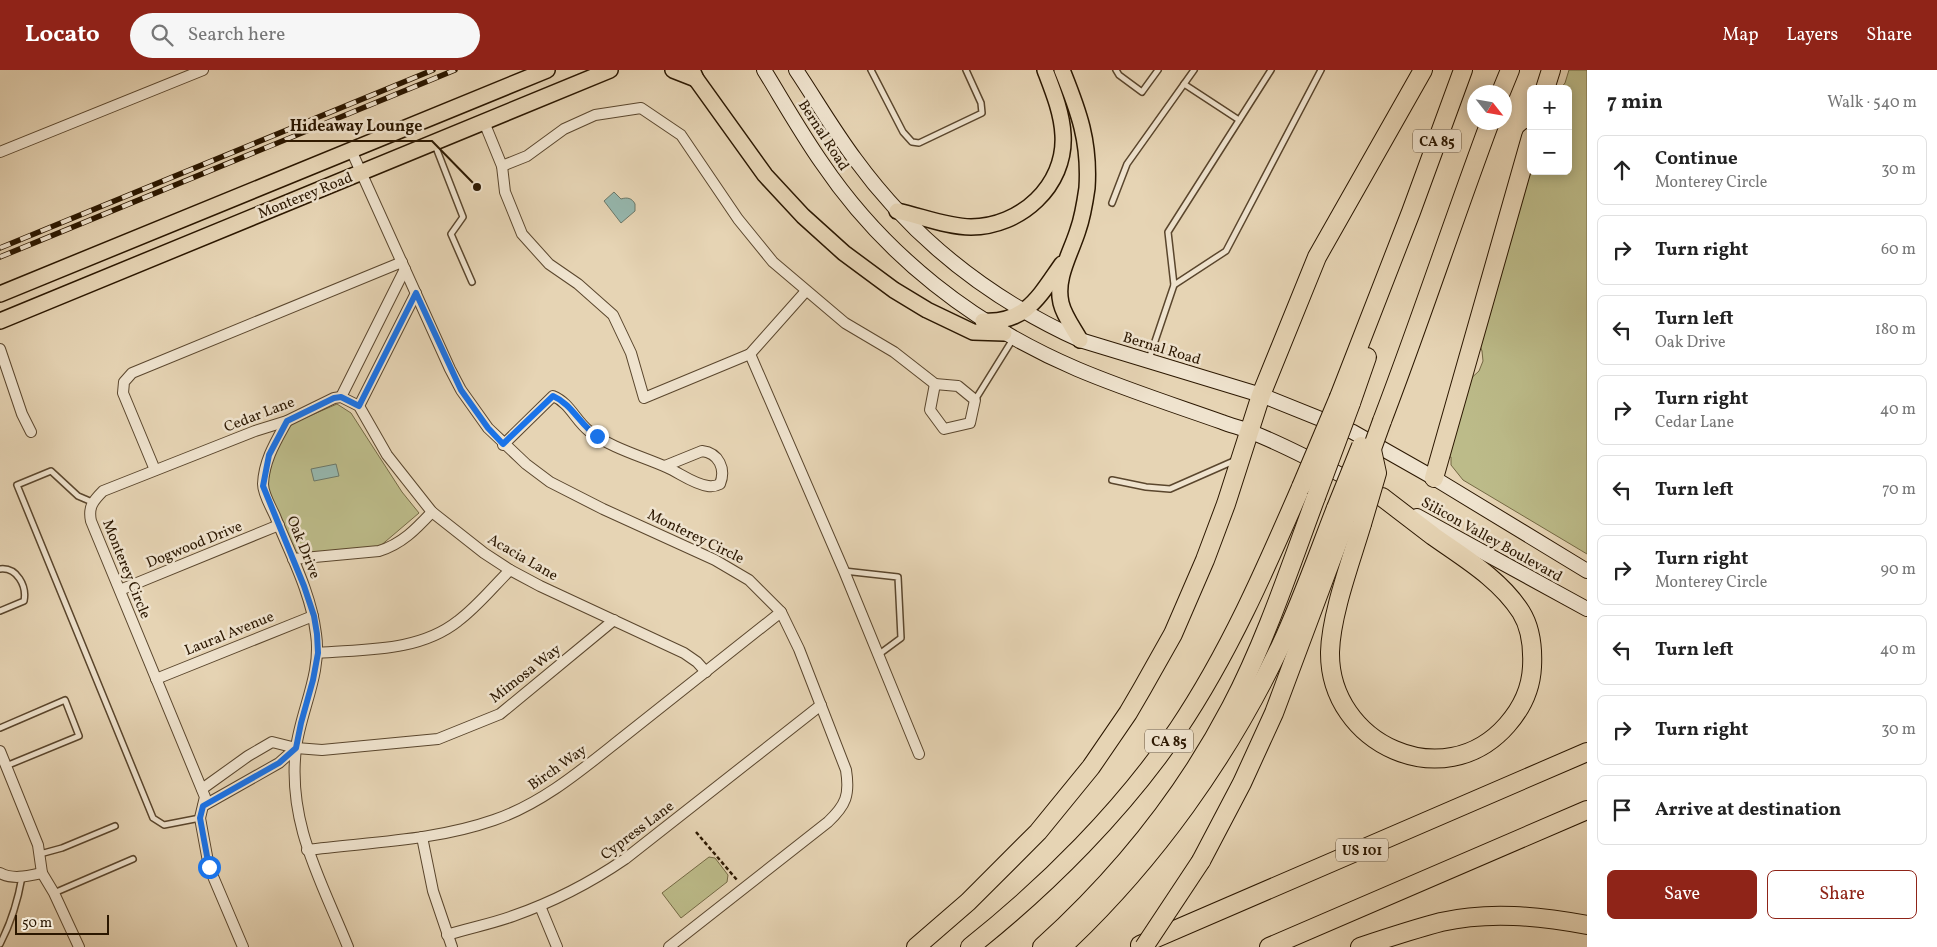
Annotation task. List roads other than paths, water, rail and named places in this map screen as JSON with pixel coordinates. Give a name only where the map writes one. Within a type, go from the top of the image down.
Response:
[{"type":"highway","points":[[916,947],[968,902],[1038,832],[1091,767],[1128,713],[1173,634],[1189,598],[1223,512],[1261,395],[1317,258],[1423,70]]},
{"type":"highway","name":"CA 85","points":[[970,947],[1032,895],[1067,860],[1142,777],[1177,730],[1218,664],[1263,575],[1300,487],[1345,400],[1367,329],[1463,70]]},
{"type":"highway","points":[[1504,85],[1510,70]]},
{"type":"highway","points":[[1546,85],[1551,70]]},
{"type":"highway","name":"CA 85","points":[[1378,418],[1393,392],[1487,130]]},
{"type":"highway","points":[[1434,478],[1527,151]]},
{"type":"highway","points":[[1062,947],[1162,815],[1216,734],[1248,674],[1316,497],[1345,400]]},
{"type":"highway","points":[[1144,947],[1201,861],[1242,783],[1274,713],[1349,516],[1372,450],[1378,418]]},
{"type":"highway","points":[[1042,947],[1138,867],[1182,811],[1213,767],[1241,720],[1349,516],[1378,418]]},
{"type":"highway","points":[[1349,516],[1345,581],[1332,636],[1331,668],[1338,698],[1359,726],[1373,739],[1398,752],[1426,759],[1440,758],[1465,753],[1486,744],[1516,715],[1524,700],[1532,677],[1531,639],[1522,613],[1509,596],[1480,568],[1382,497]]},
{"type":"highway","name":"US 101","points":[[1136,947],[1587,752]]},
{"type":"highway","points":[[1269,947],[1587,810]]},
{"type":"highway","points":[[1360,947],[1443,922],[1468,918],[1519,916],[1587,925]]},
{"type":"main road","name":"Monterey Road","points":[[0,294],[547,70]]},
{"type":"main road","name":"Monterey Road","points":[[0,321],[610,70]]},
{"type":"main road","points":[[673,70],[694,75],[765,175],[803,216],[844,253],[894,290],[927,310],[973,332],[1009,336]]},
{"type":"main road","name":"Bernal Road","points":[[764,70],[821,163],[843,193],[874,228],[916,270],[983,321],[1043,354],[1108,382],[1250,431],[1382,497]]},
{"type":"main road","name":"Bernal Road","points":[[796,70],[854,159],[914,229],[958,268],[1025,311],[1052,327],[1080,340],[1261,395],[1353,432],[1434,478],[1587,571]]},
{"type":"main road","points":[[897,210],[959,226],[985,226],[1012,218],[1038,199],[1050,185],[1058,168],[1064,137],[1058,104],[1045,70]]},
{"type":"main road","points":[[1062,70],[1084,130],[1088,168],[1084,210],[1068,257],[1059,292],[1061,304],[1080,340]]},
{"type":"main road","points":[[983,321],[1008,320],[1025,311],[1038,300],[1068,257]]},
{"type":"main road","name":"Silicon Valley Boulevard","points":[[1382,497],[1587,609]]},
{"type":"street","points":[[0,152],[203,70]]},
{"type":"street","points":[[502,166],[527,156],[564,130],[595,115],[641,108],[681,135],[738,219],[773,262],[806,291],[845,323],[894,352],[934,384],[958,386],[975,400],[970,424],[944,428],[930,410],[934,384]]},
{"type":"street","points":[[484,122],[502,166],[505,192],[522,234],[549,264],[578,284],[612,315],[631,353],[644,398],[750,354],[806,291]]},
{"type":"street","name":"Monterey Circle","points":[[351,150],[461,390],[488,428],[503,444],[550,482],[715,560],[750,580],[781,612],[798,649],[846,770],[848,784],[846,800],[839,812],[828,822],[669,947]]},
{"type":"street","points":[[404,266],[341,397],[359,406],[416,293]]},
{"type":"street","points":[[155,470],[123,393],[124,382],[132,373],[404,266]]},
{"type":"street","points":[[0,349],[22,414],[31,432]]},
{"type":"street","points":[[750,354],[844,571],[919,754]]},
{"type":"street","points":[[503,444],[553,396],[566,404],[587,429],[597,436],[698,483],[709,486],[720,484],[722,479],[721,467],[716,457],[707,452],[697,452],[665,466]]},
{"type":"street","name":"Cedar Lane","points":[[155,470],[255,431],[287,421],[334,398],[341,397]]},
{"type":"street","name":"Acacia Lane","points":[[359,406],[387,455],[432,512],[459,535],[510,570],[684,653],[697,662],[706,672]]},
{"type":"street","name":"Oak Drive","points":[[287,421],[269,455],[263,486],[314,616],[318,653],[296,748],[294,792],[299,822],[307,850],[348,947]]},
{"type":"street","name":"Monterey Circle","points":[[155,470],[103,491],[92,502],[89,512],[91,522],[205,797],[200,818],[209,867],[243,947]]},
{"type":"street","points":[[293,559],[379,551],[393,547],[406,539],[432,512]]},
{"type":"street","name":"Dogwood Drive","points":[[120,590],[278,525]]},
{"type":"street","points":[[318,653],[406,645],[432,637],[457,622],[510,570]]},
{"type":"street","name":"Birch Way","points":[[307,850],[422,837],[468,828],[496,820],[523,808],[552,792],[781,612]]},
{"type":"street","name":"Laural Avenue","points":[[156,679],[314,616]]},
{"type":"street","name":"Mimosa Way","points":[[202,789],[248,756],[272,742],[296,748],[322,750],[438,739],[500,714],[614,620]]},
{"type":"street","name":"Cypress Lane","points":[[447,935],[512,917],[574,891],[625,859],[820,705]]},
{"type":"street","points":[[203,806],[279,763],[296,748]]},
{"type":"street","points":[[0,751],[38,845],[42,873],[54,893],[79,947]]},
{"type":"street","points":[[422,837],[432,892],[452,947]]},
{"type":"street","points":[[0,873],[6,876],[22,877],[42,873]]},
{"type":"street","points":[[540,906],[557,947]]},
{"type":"lane","points":[[871,70],[903,132],[912,142],[919,144],[982,113],[981,103],[966,70]]},
{"type":"lane","points":[[1116,70],[1119,75],[1142,92],[1158,70]]},
{"type":"lane","points":[[1112,203],[1127,164],[1194,70]]},
{"type":"lane","points":[[1148,362],[1174,285],[1168,232],[1271,70]]},
{"type":"lane","points":[[1174,285],[1226,251],[1321,70]]},
{"type":"lane","points":[[1184,84],[1239,120]]},
{"type":"lane","points":[[434,142],[463,217],[451,234],[472,282]]},
{"type":"lane","points":[[975,400],[1009,336]]},
{"type":"lane","points":[[1112,480],[1146,487],[1170,488],[1241,458]]},
{"type":"lane","points":[[92,502],[78,496],[51,471],[17,485],[153,818],[164,825],[200,818]]},
{"type":"lane","points":[[0,570],[10,569],[14,572],[22,584],[25,595],[24,601],[0,611]]},
{"type":"lane","points":[[844,571],[898,577],[901,638],[878,655]]},
{"type":"lane","points":[[0,728],[65,700],[79,736],[6,766]]},
{"type":"lane","points":[[40,854],[62,848],[115,826]]},
{"type":"lane","points":[[54,893],[132,859]]},
{"type":"lane","points":[[0,944],[18,898],[22,877]]},
{"type":"water","points":[[614,192],[621,199],[629,198],[635,204],[635,211],[621,223],[604,201]]},
{"type":"water","points":[[336,464],[339,476],[314,481],[311,469]]},
{"type":"railway","points":[[0,248],[433,70]]},
{"type":"railway","points":[[0,257],[455,70]]},
{"type":"place","name":"Hideaway Lounge","points":[[477,187]]}]
